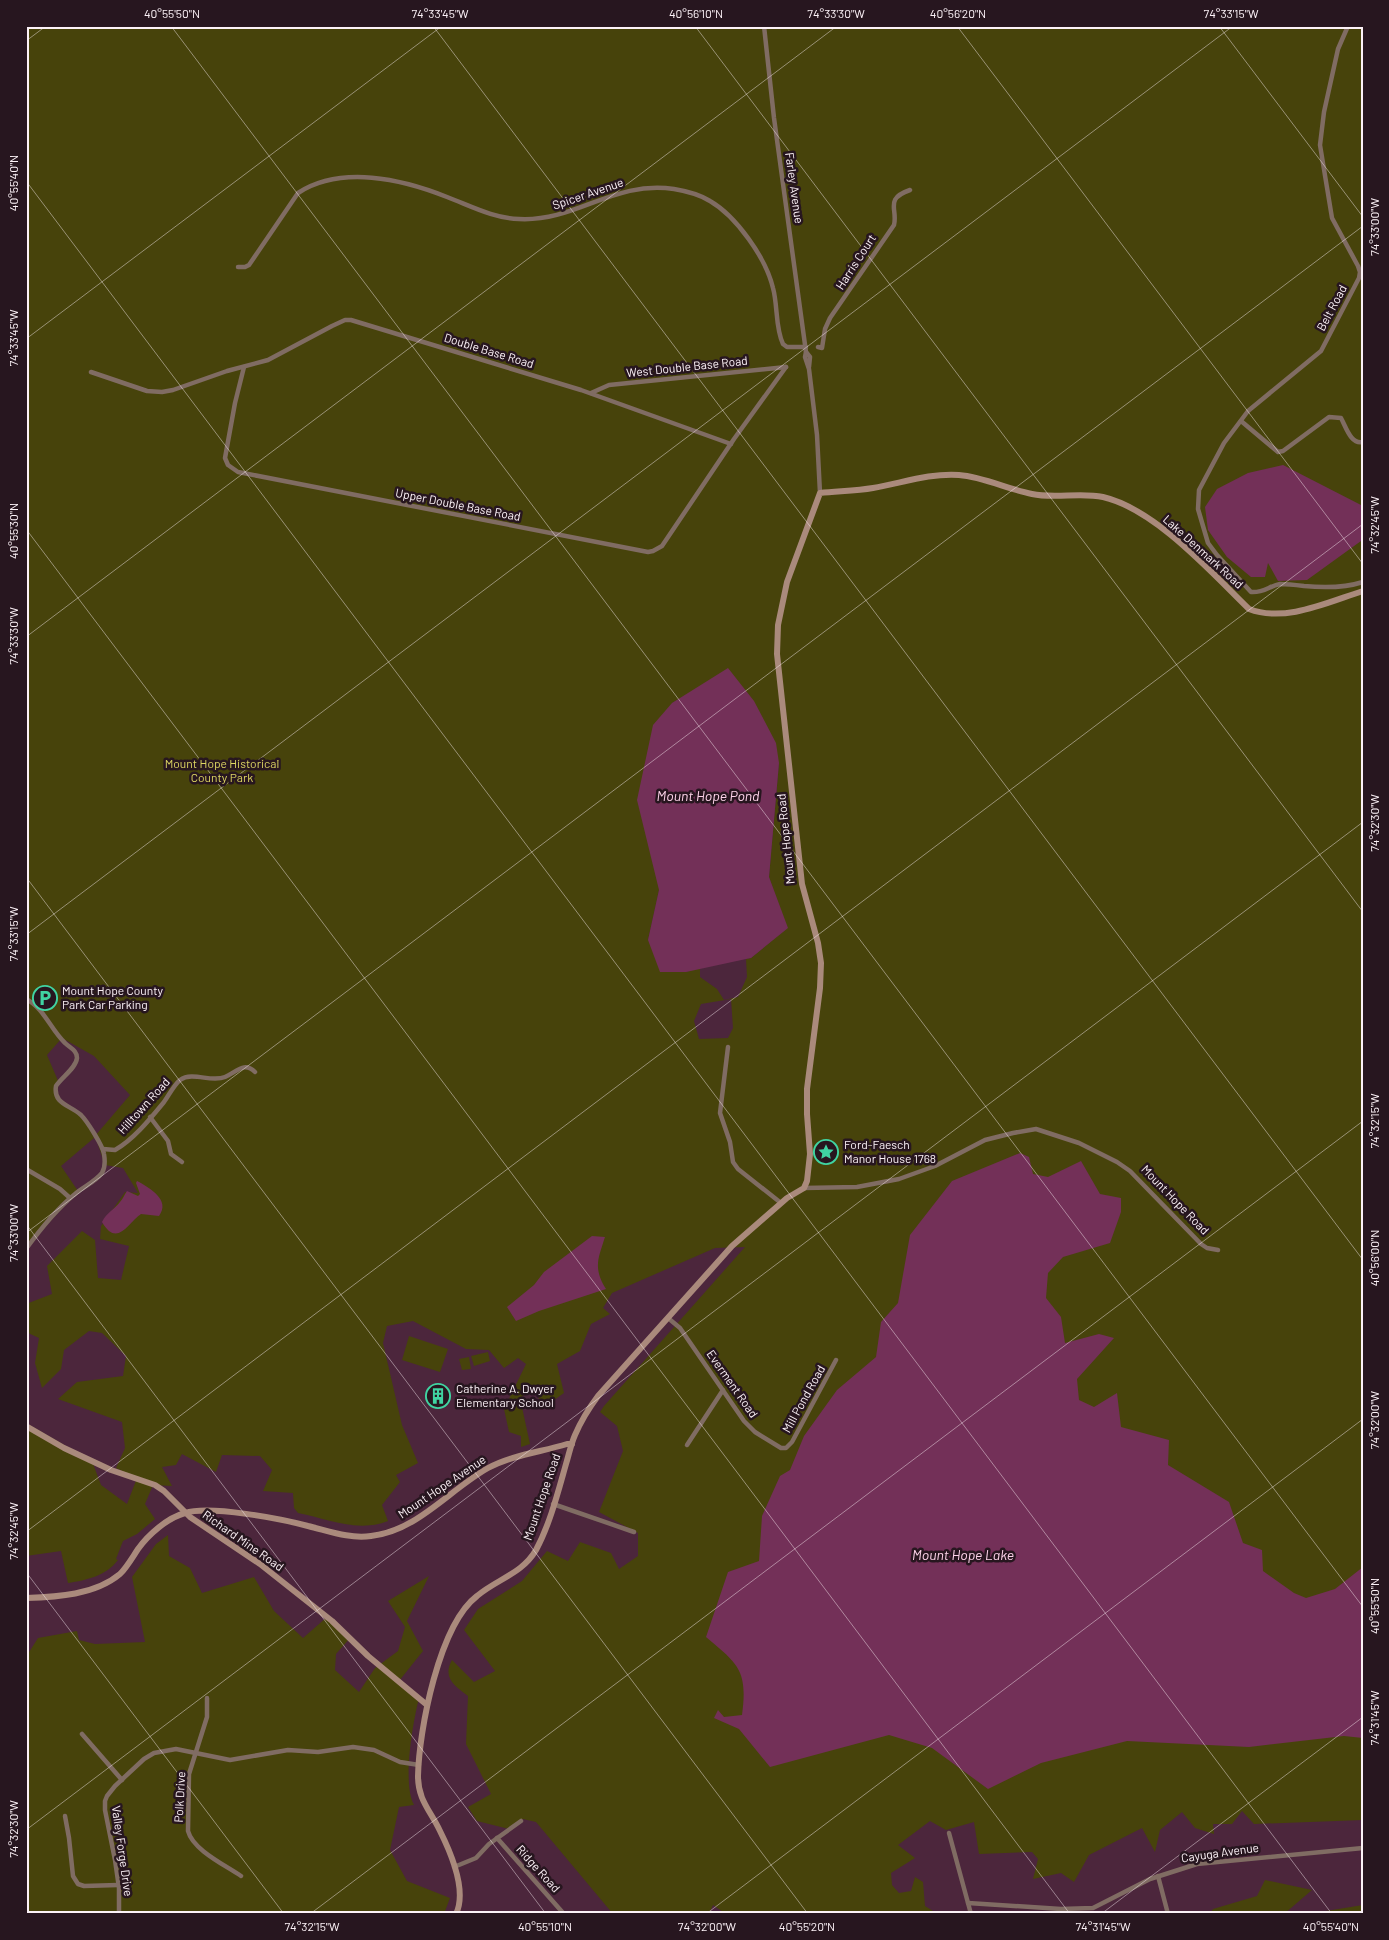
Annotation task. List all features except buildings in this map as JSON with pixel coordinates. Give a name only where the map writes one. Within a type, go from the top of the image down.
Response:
[{"type":"street","name":"Farley Avenue","points":[[764,26],[774,118],[806,349],[810,357],[809,369],[817,435],[820,493]]},
{"type":"street","name":"Belt Road","points":[[1348,26],[1338,49],[1324,112],[1320,145],[1332,218],[1354,258],[1360,275],[1321,351],[1258,401],[1224,443],[1199,490],[1198,509],[1208,543],[1250,592],[1260,592],[1283,584],[1336,587],[1350,586],[1363,582]]},
{"type":"street","name":"Spicer Avenue","points":[[238,267],[249,265],[298,193],[308,186],[328,179],[367,178],[391,181],[432,191],[490,214],[520,220],[553,216],[627,190],[647,187],[677,189],[711,201],[745,235],[757,252],[771,280],[779,331],[783,344],[806,349]]},
{"type":"street","name":"Harris Court","points":[[818,347],[822,348],[823,335],[830,318],[894,225],[895,220],[892,207],[894,201],[910,190]]},
{"type":"street","name":"Double Base Road","points":[[91,372],[147,390],[162,392],[173,390],[268,360],[332,326],[345,320],[351,320],[591,393],[731,444]]},
{"type":"street","name":"Upper Double Base Road","points":[[244,367],[234,403],[225,458],[228,465],[238,472],[648,552],[662,546],[731,444]]},
{"type":"street","name":"West Double Base Road","points":[[591,393],[609,385],[786,367],[731,444]]},
{"type":"street","points":[[1241,421],[1278,452],[1283,451],[1329,417],[1340,418],[1353,440],[1358,443],[1363,442]]},
{"type":"street","name":"Lake Denmark Road","points":[[820,493],[863,490],[920,478],[951,475],[984,480],[1032,494],[1102,497],[1123,503],[1148,518],[1188,549],[1249,609],[1259,613],[1290,612],[1363,591]]},
{"type":"street","name":"Mount Hope Road","points":[[804,1188],[809,1169],[810,1154],[806,1114],[807,1089],[820,988],[821,963],[818,944],[802,884],[777,654],[778,626],[787,582],[820,493]]},
{"type":"street","points":[[26,999],[38,1009],[59,1037],[75,1052],[77,1058],[75,1064],[56,1086],[56,1097],[81,1115],[103,1149],[105,1161],[102,1172],[70,1198],[26,1249]]},
{"type":"street","points":[[728,1047],[720,1113],[730,1142],[734,1162],[738,1169],[782,1203]]},
{"type":"street","name":"Hilltown Road","points":[[103,1149],[115,1150],[120,1147],[150,1117],[180,1081],[186,1078],[220,1079],[245,1066],[256,1072]]},
{"type":"street","points":[[150,1117],[168,1142],[171,1154],[182,1162]]},
{"type":"street","name":"Mount Hope Road","points":[[456,1914],[461,1896],[454,1867],[441,1833],[420,1795],[419,1765],[427,1705],[445,1645],[462,1614],[477,1595],[512,1576],[529,1560],[542,1535],[572,1444],[585,1416],[598,1396],[732,1246],[782,1203],[804,1188],[818,1186],[840,1189],[899,1180],[935,1166],[993,1138],[1036,1129],[1079,1143],[1117,1162],[1145,1184],[1201,1244],[1218,1250]]},
{"type":"street","points":[[26,1169],[70,1198]]},
{"type":"street","name":"Everment Road","points":[[668,1318],[680,1328],[744,1421],[755,1432],[781,1448],[788,1446]]},
{"type":"street","name":"Mill Pond Road","points":[[788,1446],[836,1360]]},
{"type":"street","points":[[687,1446],[723,1390]]},
{"type":"street","name":"Richard Mine Road","points":[[26,1426],[58,1445],[131,1478],[155,1486],[173,1498],[186,1512],[260,1564],[332,1621],[368,1656],[427,1705]]},
{"type":"street","name":"Mount Hope Avenue","points":[[186,1512],[220,1512],[289,1521],[340,1535],[357,1537],[383,1535],[410,1523],[471,1479],[497,1464],[572,1444]]},
{"type":"street","points":[[553,1504],[634,1532]]},
{"type":"street","points":[[26,1598],[70,1594],[104,1584],[121,1573],[146,1538],[177,1516],[186,1512]]},
{"type":"street","points":[[195,1754],[207,1717],[206,1698]]},
{"type":"street","points":[[82,1734],[122,1780]]},
{"type":"street","name":"Valley Forge Drive","points":[[120,1914],[115,1860],[105,1810],[107,1796],[144,1759],[154,1753],[176,1749],[230,1760],[288,1750],[318,1752],[353,1747],[374,1750],[400,1762],[419,1765]]},
{"type":"street","name":"Polk Drive","points":[[195,1754],[188,1786],[190,1837],[196,1846],[241,1876]]},
{"type":"street","points":[[65,1816],[72,1876],[78,1884],[84,1886],[118,1885]]},
{"type":"street","points":[[454,1867],[476,1858],[489,1844],[521,1821]]},
{"type":"street","points":[[949,1833],[971,1914]]},
{"type":"street","name":"Ridge Road","points":[[497,1838],[564,1914]]},
{"type":"street","name":"Cayuga Avenue","points":[[968,1903],[1061,1909],[1093,1908],[1138,1884],[1198,1864],[1363,1848]]},
{"type":"street","points":[[1158,1876],[1168,1914]]},
{"type":"street","points":[[1093,1908],[1094,1914]]},
{"type":"green space","name":"Mount Hope Historical County Park","points":[[26,26],[1363,26],[1363,1820],[1254,1824],[1242,1811],[1232,1824],[1213,1824],[1214,1834],[1195,1828],[1182,1812],[1160,1830],[1155,1852],[1142,1828],[1089,1855],[1074,1882],[1061,1873],[1033,1879],[1038,1859],[1032,1852],[979,1854],[974,1822],[946,1830],[930,1821],[898,1845],[915,1858],[891,1873],[892,1885],[899,1893],[911,1891],[915,1877],[923,1882],[925,1906],[938,1914],[726,1914],[713,1905],[709,1914],[613,1914],[536,1822],[523,1819],[509,1829],[477,1821],[468,1807],[491,1794],[466,1744],[468,1696],[451,1681],[448,1672],[449,1666],[452,1660],[474,1682],[495,1671],[464,1630],[478,1609],[522,1581],[547,1551],[568,1561],[580,1542],[611,1553],[619,1569],[638,1556],[638,1533],[599,1512],[623,1451],[617,1426],[600,1412],[745,1247],[715,1248],[612,1293],[603,1308],[610,1314],[591,1324],[580,1351],[557,1364],[564,1393],[544,1407],[533,1389],[520,1398],[530,1444],[521,1447],[521,1436],[509,1432],[504,1409],[526,1364],[518,1358],[504,1368],[489,1350],[466,1349],[413,1321],[387,1326],[383,1343],[402,1425],[418,1463],[396,1475],[400,1482],[382,1505],[388,1521],[365,1526],[343,1524],[298,1513],[294,1508],[293,1493],[263,1491],[272,1470],[260,1456],[222,1455],[216,1472],[182,1454],[176,1465],[162,1467],[172,1486],[153,1485],[145,1504],[155,1519],[137,1534],[123,1541],[116,1559],[118,1560],[108,1570],[89,1579],[68,1583],[61,1551],[26,1556],[26,1423],[92,1461],[101,1485],[127,1504],[137,1478],[116,1468],[125,1448],[122,1422],[58,1399],[77,1382],[123,1376],[126,1356],[102,1333],[89,1331],[64,1350],[61,1369],[42,1388],[35,1363],[39,1338],[26,1332],[26,1304],[52,1294],[47,1266],[82,1231],[95,1240],[98,1278],[121,1280],[129,1246],[100,1239],[101,1226],[125,1192],[138,1193],[123,1168],[105,1165],[95,1136],[130,1095],[94,1056],[62,1038],[47,1055],[59,1083],[56,1096],[84,1117],[94,1138],[61,1166],[78,1191],[26,1248]],"holes":[[[684,696],[779,763],[769,877],[787,928],[751,958],[746,959],[747,977],[738,997],[724,1000],[717,989],[700,977],[700,968],[686,972],[648,940],[659,890],[672,703]],[[731,999],[733,1028],[728,1038],[699,1039],[694,1021],[701,1004]]]},
{"type":"green space","points":[[409,1336],[448,1349],[440,1372],[402,1360]]},
{"type":"green space","points":[[488,1352],[490,1361],[474,1366],[471,1356]]},
{"type":"green space","points":[[469,1357],[471,1369],[462,1370],[459,1359]]},
{"type":"green space","points":[[168,1535],[169,1556],[190,1568],[202,1593],[254,1577],[274,1611],[303,1638],[327,1617],[351,1637],[336,1654],[335,1670],[359,1692],[375,1668],[398,1651],[405,1627],[388,1601],[429,1576],[407,1621],[423,1651],[399,1681],[419,1698],[414,1722],[409,1768],[409,1782],[414,1805],[399,1807],[390,1850],[407,1881],[450,1898],[444,1914],[26,1914],[26,1657],[38,1638],[77,1631],[79,1640],[95,1644],[145,1642],[132,1577],[156,1544]]},
{"type":"green space","points":[[1265,1880],[1312,1890],[1284,1914],[1210,1914],[1213,1909],[1257,1896]]},
{"type":"green space","points":[[1363,1905],[1363,1914],[1327,1914],[1326,1911]]},
{"type":"water","points":[[1283,465],[1361,505],[1363,509],[1361,541],[1307,580],[1278,581],[1268,563],[1265,577],[1251,577],[1227,557],[1208,530],[1205,507],[1217,489],[1248,473]]},
{"type":"water","name":"Mount Hope Pond","points":[[728,668],[754,701],[776,743],[779,763],[769,877],[788,928],[751,958],[686,972],[660,972],[648,940],[659,890],[637,800],[653,725],[672,703]]},
{"type":"water","name":"Mount Hope Lake","points":[[1020,1153],[1029,1157],[1033,1174],[1048,1177],[1081,1161],[1100,1194],[1121,1198],[1121,1212],[1110,1243],[1063,1257],[1048,1273],[1046,1298],[1061,1317],[1065,1343],[1099,1334],[1114,1338],[1077,1379],[1079,1400],[1094,1407],[1117,1393],[1121,1427],[1169,1440],[1168,1465],[1229,1502],[1243,1543],[1262,1550],[1263,1571],[1294,1593],[1306,1598],[1335,1589],[1363,1567],[1363,1738],[1344,1736],[1249,1747],[1127,1741],[1041,1763],[988,1789],[932,1748],[889,1735],[770,1767],[739,1729],[714,1718],[718,1710],[724,1717],[742,1715],[743,1688],[742,1678],[738,1669],[726,1654],[706,1637],[728,1572],[759,1561],[762,1516],[780,1476],[790,1470],[804,1436],[837,1390],[876,1357],[881,1322],[898,1303],[910,1235],[952,1181]]},
{"type":"water","points":[[137,1181],[157,1195],[161,1200],[162,1210],[159,1216],[141,1214],[122,1231],[113,1233],[102,1222],[118,1205],[127,1191],[138,1196],[140,1194]]},
{"type":"water","points":[[592,1236],[605,1237],[600,1251],[598,1269],[606,1289],[539,1311],[516,1321],[507,1307],[534,1285],[544,1272]]},
{"type":"place","name":"Mount Hope County Park Car Parking","points":[[45,998]]},
{"type":"place","name":"Ford-Faesch Manor House 1768","points":[[826,1152]]},
{"type":"place","name":"Catherine A. Dwyer Elementary School","points":[[438,1396]]}]
